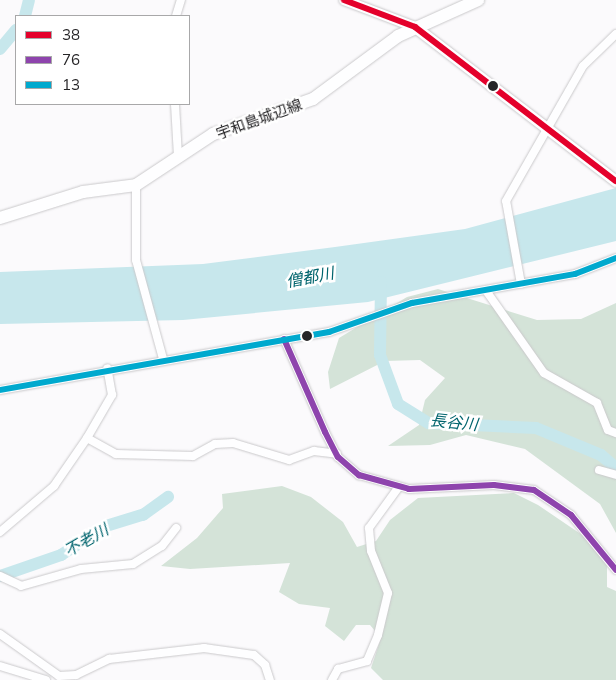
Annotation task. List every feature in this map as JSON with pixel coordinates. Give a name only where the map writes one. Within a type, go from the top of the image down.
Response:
[{"type":"main road","name":"宇和島城辺線","points":[[0,218],[83,192],[136,185],[178,156],[224,129],[313,99],[415,27],[478,0]]},
{"type":"main road","points":[[415,27],[614,180]]},
{"type":"street","points":[[176,15],[181,0]]},
{"type":"street","points":[[344,0],[415,27]]},
{"type":"street","points":[[520,284],[507,204],[524,166],[550,130],[583,66],[616,34]]},
{"type":"street","points":[[175,105],[178,156]]},
{"type":"street","points":[[136,185],[138,264],[156,321],[162,358]]},
{"type":"street","points":[[0,390],[162,358],[329,332],[412,303],[487,292],[575,274],[616,258]]},
{"type":"street","points":[[487,292],[544,373],[597,403],[608,430],[616,433]]},
{"type":"street","points":[[284,339],[306,397],[336,454],[359,475],[398,488],[494,485],[534,490],[571,516],[616,570]]},
{"type":"street","points":[[0,532],[54,486],[87,438],[112,396],[107,368]]},
{"type":"street","points":[[87,438],[116,454],[193,456],[227,443],[289,460],[314,451],[336,454]]},
{"type":"street","points":[[599,470],[616,475]]},
{"type":"street","points":[[332,680],[338,669],[367,661],[378,635],[388,593],[371,551],[368,528],[398,488]]},
{"type":"street","points":[[0,576],[21,586],[81,569],[133,564],[162,546],[176,528]]},
{"type":"street","points":[[0,634],[58,678],[76,675],[109,659],[211,648],[254,655],[265,665],[270,680]]},
{"type":"street","points":[[0,666],[46,680]]},
{"type":"shaded area","points":[[438,289],[537,320],[581,319],[616,303],[616,533],[600,504],[525,449],[466,435],[430,445],[388,446],[419,425],[425,400],[445,378],[420,360],[385,361],[330,389],[328,372],[339,338],[407,297]]},
{"type":"shaded area","points":[[282,486],[311,497],[343,522],[357,547],[376,541],[390,520],[418,498],[514,493],[538,505],[594,543],[607,566],[607,587],[616,591],[616,680],[383,680],[371,668],[381,638],[370,625],[356,625],[344,641],[325,626],[330,608],[299,604],[279,592],[290,563],[190,569],[161,566],[197,538],[223,508],[222,494]]},
{"type":"water","name":"僧都川","points":[[616,188],[616,241],[368,302],[183,320],[0,324],[0,272],[203,264],[335,247],[465,229]]},
{"type":"waterway","points":[[25,15],[29,0]]},
{"type":"waterway","points":[[0,49],[15,31]]},
{"type":"waterway","name":"長谷川","points":[[381,282],[380,355],[398,404],[429,423],[536,428],[601,455],[616,468]]},
{"type":"waterway","name":"不老川","points":[[0,576],[61,555],[106,526],[143,515],[168,497]]},
{"type":"transit line","name":"38","points":[[344,0],[415,27],[616,181]]},
{"type":"transit line","name":"13","points":[[0,390],[329,332],[412,303],[575,274],[616,258]]},
{"type":"transit line","name":"76","points":[[284,339],[338,457],[359,475],[409,489],[494,485],[534,490],[571,515],[616,570]]}]
